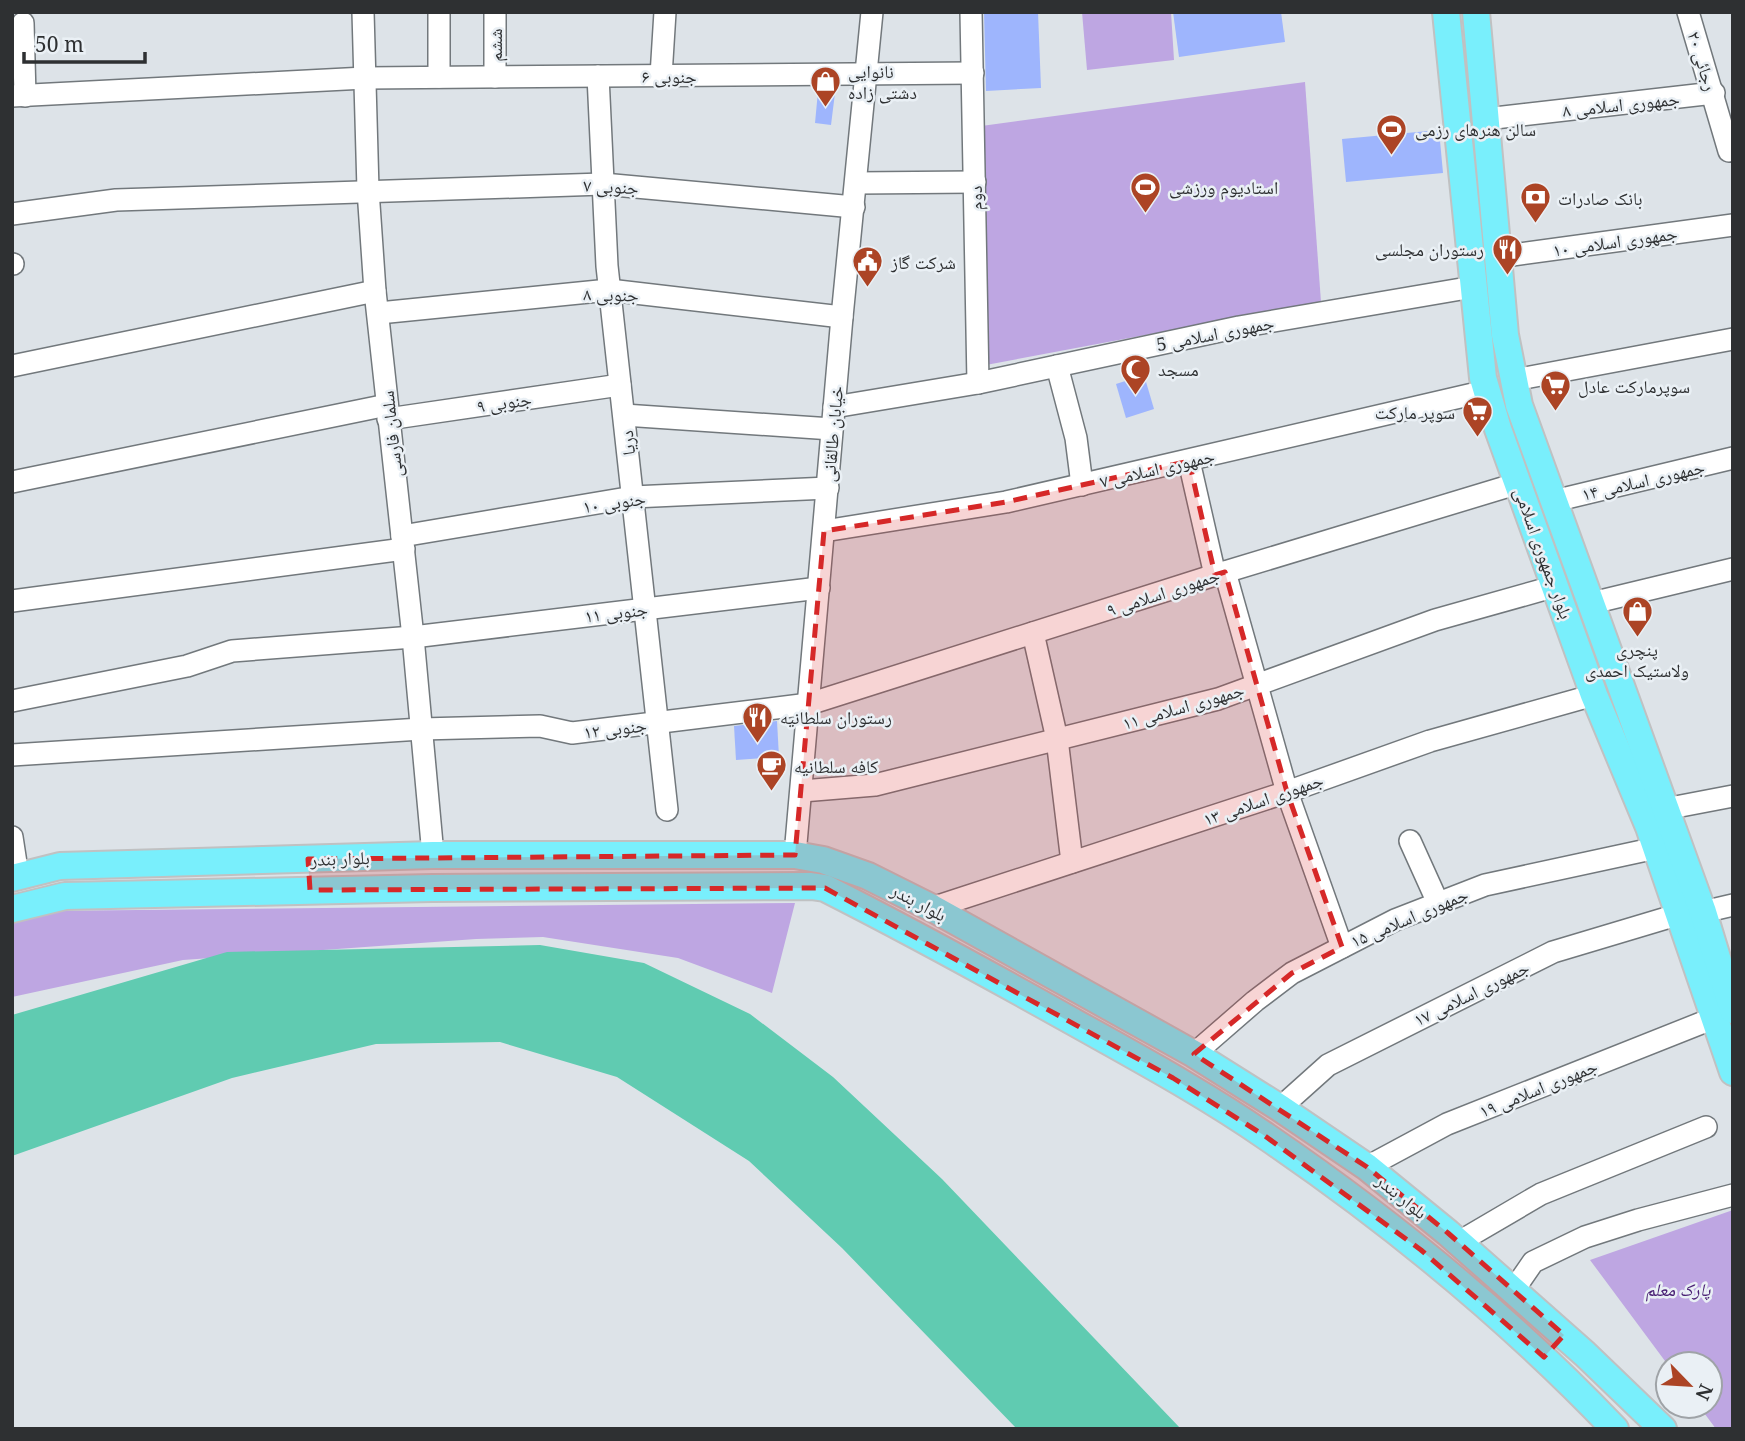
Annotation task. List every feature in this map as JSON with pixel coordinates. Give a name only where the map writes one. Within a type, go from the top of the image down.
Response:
[{"type":"main road","name":"بلوار جمهوری اسلامی","points":[[1446,12],[1486,391],[1594,695],[1656,848],[1691,913]]},
{"type":"main road","name":"بلوار جمهوری اسلامی","points":[[1478,16],[1505,335],[1519,405],[1665,809],[1691,913],[1723,1014],[1733,1072]]},
{"type":"main road","name":"بلوار بندر","points":[[15,877],[60,866],[433,855],[795,855],[823,860],[869,876],[932,908],[1194,1054],[1280,1108],[1367,1167],[1459,1242],[1564,1335],[1663,1429]]},
{"type":"main road","points":[[308,859],[310,890]]},
{"type":"main road","name":"بلوار بندر","points":[[12,909],[65,896],[310,890],[743,886],[825,888],[920,937],[1173,1077],[1265,1136],[1349,1195],[1486,1304],[1544,1357],[1615,1429]]},
{"type":"main road","points":[[1544,1357],[1564,1335]]},
{"type":"street","name":"سلمان فارسی","points":[[363,12],[368,190],[375,291],[413,637],[433,855]]},
{"type":"street","points":[[439,12],[439,77]]},
{"type":"street","name":"ششم","points":[[495,12],[495,77]]},
{"type":"street","points":[[661,76],[665,12]]},
{"type":"street","name":"خیابان طالقانی","points":[[795,855],[842,317],[872,12]]},
{"type":"street","name":"دوم","points":[[971,12],[978,383]]},
{"type":"street","name":"رجائی ۲۰","points":[[1688,12],[1729,151]]},
{"type":"street","points":[[19,96],[23,23]]},
{"type":"street","name":"۶ جنوبی","points":[[19,96],[365,78],[973,73]]},
{"type":"street","name":"دریا","points":[[598,76],[609,290],[667,810]]},
{"type":"street","name":"جمهوری اسلامی ۸","points":[[1486,119],[1714,93]]},
{"type":"street","points":[[856,183],[975,182]]},
{"type":"street","name":"۷ جنوبی","points":[[12,214],[116,200],[603,184],[854,207]]},
{"type":"street","name":"جمهوری اسلامی ۱۰","points":[[1498,257],[1733,225]]},
{"type":"street","name":"جمهوری اسلامی 5","points":[[834,408],[978,383],[1239,327],[1473,287]]},
{"type":"street","name":"۸ جنوبی","points":[[379,313],[609,290],[842,317]]},
{"type":"street","points":[[12,366],[375,291]]},
{"type":"street","points":[[1514,380],[1733,339]]},
{"type":"street","points":[[1057,366],[1076,438],[1082,485]]},
{"type":"street","name":"۹ جنوبی","points":[[12,482],[388,412],[620,385]]},
{"type":"street","name":"جمهوری اسلامی ۷","points":[[824,531],[1006,502],[1486,391]]},
{"type":"street","points":[[624,415],[832,429]]},
{"type":"street","name":"جمهوری اسلامی ۱۴","points":[[1554,501],[1733,458]]},
{"type":"street","points":[[1189,461],[1220,574],[1257,685],[1287,792],[1342,947]]},
{"type":"street","name":"جمهوری اسلامی ۹","points":[[809,704],[1519,483]]},
{"type":"street","name":"۱۰ جنوبی","points":[[12,601],[403,542],[633,498],[828,488]]},
{"type":"street","points":[[1592,603],[1733,569]]},
{"type":"street","name":"جمهوری اسلامی ۱۱","points":[[802,790],[875,785],[1219,699],[1435,620],[1556,586]]},
{"type":"street","name":"۱۱ جنوبی","points":[[12,701],[187,666],[232,651],[413,637],[819,588]]},
{"type":"street","points":[[1033,633],[1057,739],[1072,862]]},
{"type":"street","name":"جمهوری اسلامی ۱۳","points":[[932,908],[1287,792],[1430,741],[1594,695]]},
{"type":"street","name":"۱۲ جنوبی","points":[[12,755],[421,729],[540,726],[572,733],[809,704]]},
{"type":"street","points":[[1665,809],[1733,796]]},
{"type":"street","points":[[12,837],[15,877]]},
{"type":"street","points":[[1410,841],[1438,903]]},
{"type":"street","name":"جمهوری اسلامی ۱۵","points":[[1194,1054],[1292,973],[1395,920],[1485,885],[1656,848]]},
{"type":"street","name":"جمهوری اسلامی ۱۷","points":[[1280,1108],[1328,1065],[1553,952],[1691,913],[1733,905]]},
{"type":"street","name":"جمهوری اسلامی ۱۹","points":[[1367,1167],[1447,1124],[1723,1014]]},
{"type":"street","points":[[1459,1242],[1541,1194],[1706,1127]]},
{"type":"street","points":[[1513,1290],[1533,1262],[1585,1237],[1733,1195]]},
{"type":"highlighted area","points":[[1189,461],[1215,575],[1225,572],[1287,792],[1342,947],[1292,973],[1194,1054],[1367,1167],[1448,1233],[1564,1335],[1544,1357],[1421,1250],[1265,1136],[1173,1078],[825,888],[310,890],[308,859],[795,855],[824,531],[1006,502]]},
{"type":"green space","points":[[1082,12],[1171,12],[1174,60],[1087,70]]},
{"type":"green space","name":"استادیوم ورزشی","points":[[1305,82],[1321,302],[986,365],[974,127]]},
{"type":"green space","points":[[795,903],[772,993],[678,958],[543,937],[476,939],[183,960],[12,997],[12,920],[44,911]]},
{"type":"green space","name":"پارک معلم","points":[[1733,1210],[1733,1429],[1716,1429],[1709,1420],[1724,1420],[1724,1350],[1657,1350],[1590,1260]]},
{"type":"shaded area","points":[[540,945],[644,963],[750,1014],[833,1077],[942,1179],[1181,1429],[1017,1429],[842,1248],[749,1161],[617,1077],[500,1042],[376,1044],[232,1078],[12,1156],[12,1015],[227,952]]},
{"type":"building","points":[[984,12],[1038,12],[1041,88],[986,91]]},
{"type":"building","points":[[1173,12],[1281,12],[1285,42],[1179,57]]},
{"type":"building","name":"نانوایی دشتی زاده","points":[[818,91],[835,93],[831,125],[815,123]]},
{"type":"building","name":"سالن هنرهای رزمی","points":[[1439,130],[1443,173],[1346,182],[1342,139]]},
{"type":"building","name":"مسجد","points":[[1144,375],[1154,409],[1126,418],[1116,384]]},
{"type":"building","name":"رستوران سلطانیه","points":[[777,721],[779,757],[736,760],[734,726]]},
{"type":"place","name":"نانوایی دشتی زاده","points":[[825,108]]},
{"type":"place","name":"سالن هنرهای رزمی","points":[[1392,156]]},
{"type":"place","name":"استادیوم ورزشی","points":[[1146,214]]},
{"type":"place","name":"بانک صادرات","points":[[1535,225]]},
{"type":"place","name":"رستوران مجلسی","points":[[1507,276]]},
{"type":"place","name":"شرکت گاز","points":[[868,289]]},
{"type":"place","name":"مسجد","points":[[1135,396]]},
{"type":"place","name":"سوپرمارکت عادل","points":[[1555,413]]},
{"type":"place","name":"سوپر مارکت","points":[[1478,439]]},
{"type":"place","name":"پنچری ولاستیک احمدی","points":[[1637,638]]},
{"type":"place","name":"رستوران سلطانیه","points":[[757,744]]},
{"type":"place","name":"کافه سلطانیه","points":[[771,793]]}]
